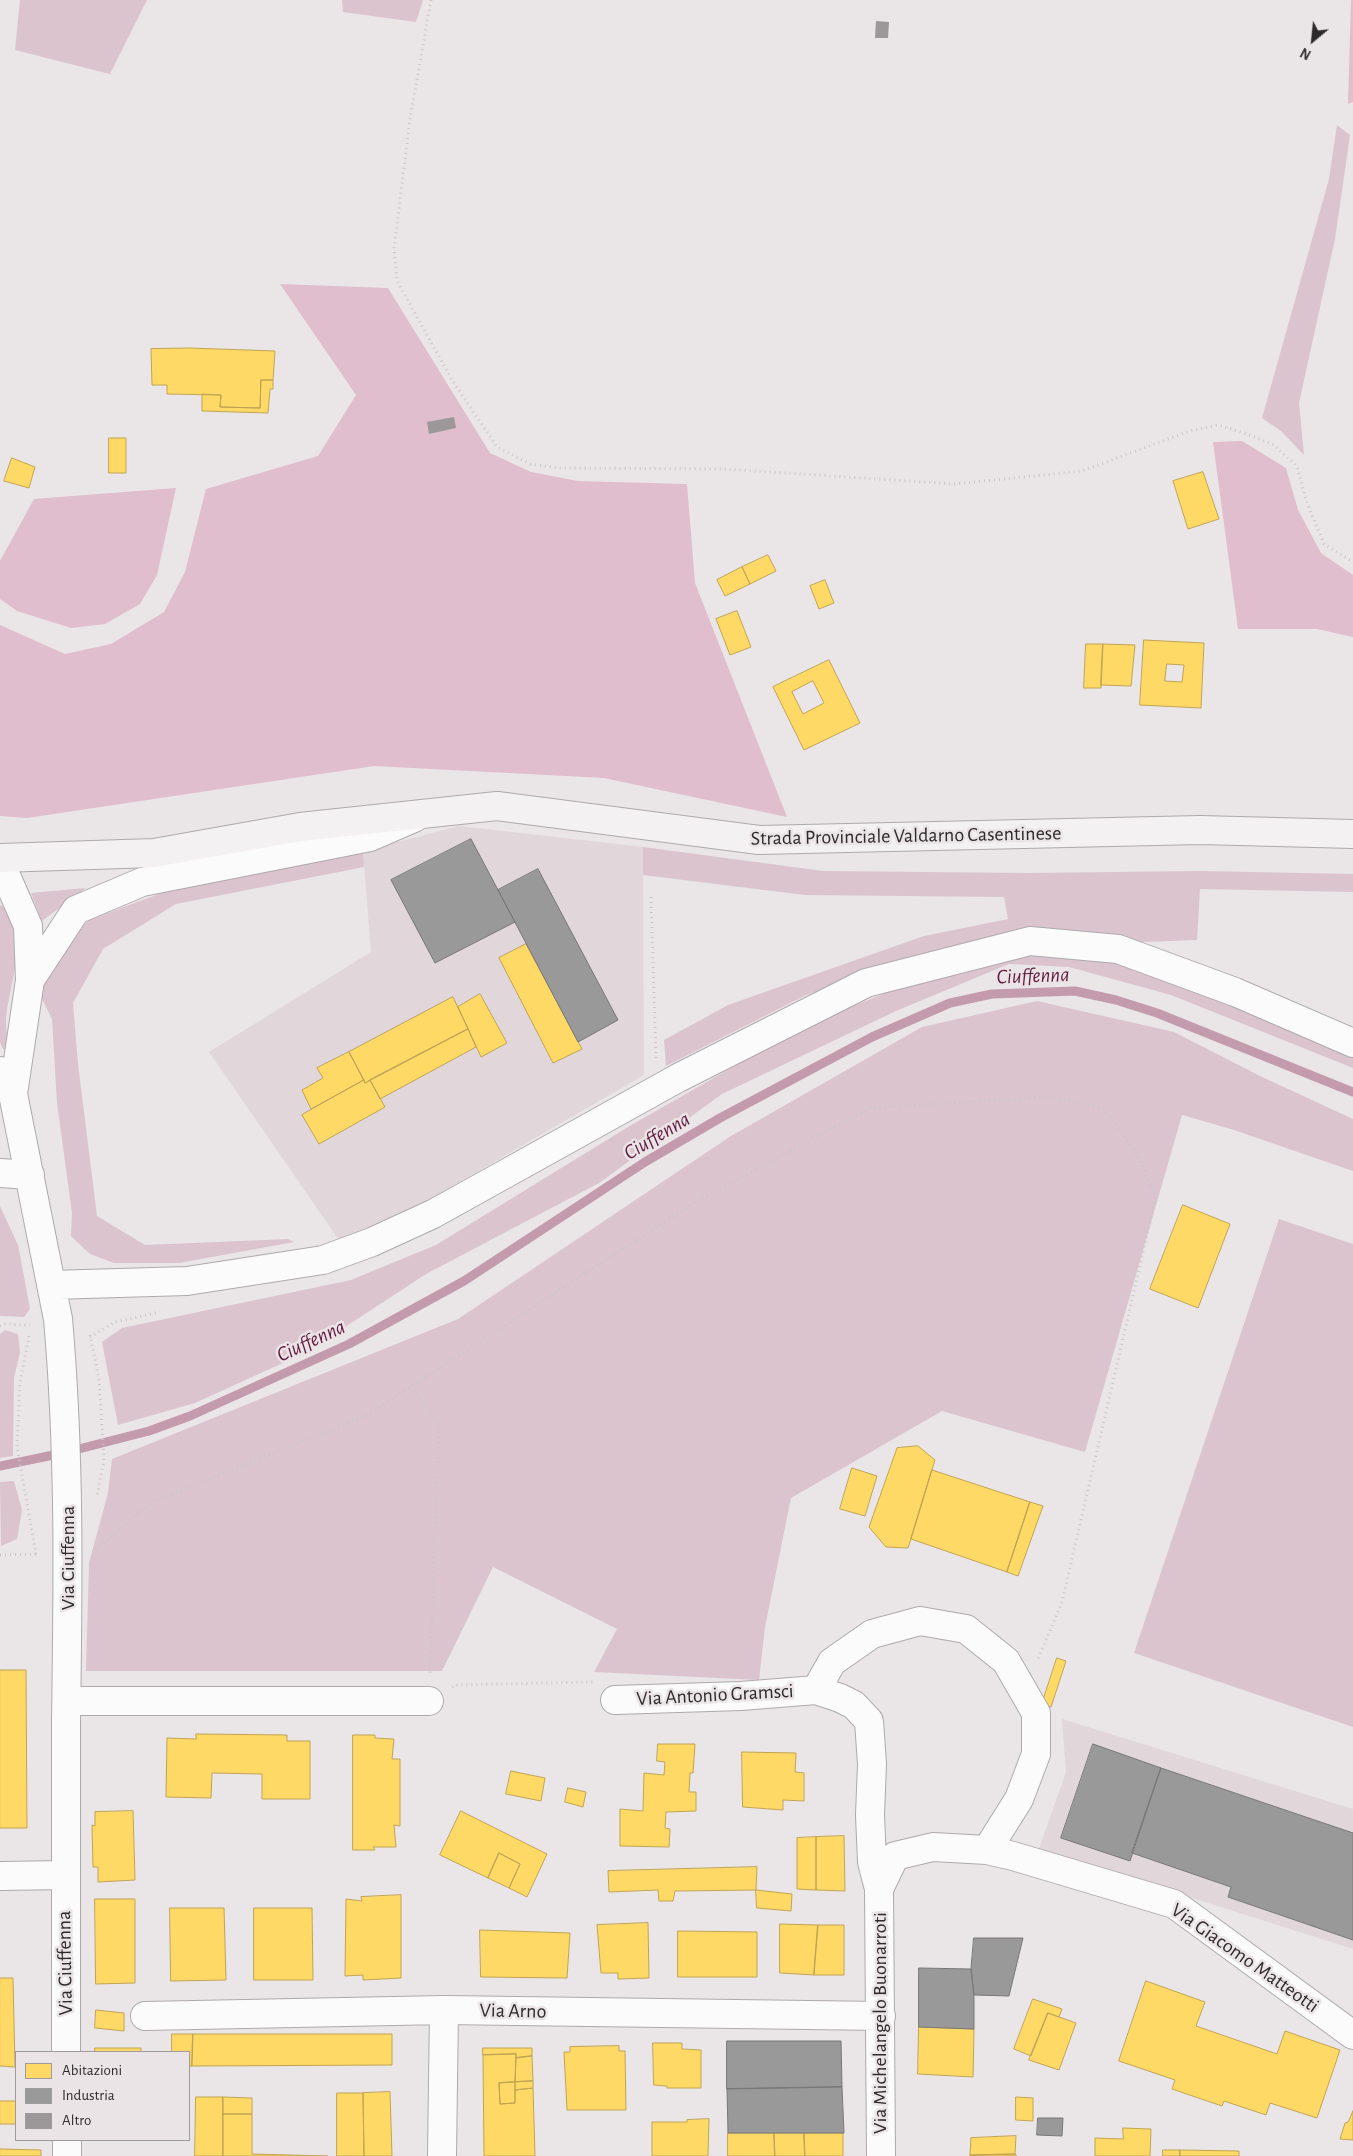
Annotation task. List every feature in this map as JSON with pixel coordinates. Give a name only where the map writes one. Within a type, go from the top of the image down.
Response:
[{"type":"main road","name":"Strada Provinciale Valdarno Casentinese","points":[[0,858],[154,853],[300,826],[497,806],[759,840],[1200,830],[1353,834]]},
{"type":"street","name":"Strada Provinciale Valdarno Casentinese","points":[[30,980],[76,910],[142,882],[370,836],[430,812]]},
{"type":"street","name":"Strada Provinciale Valdarno Casentinese","points":[[0,862],[28,926],[30,980],[6,1082]]},
{"type":"street","points":[[51,1285],[187,1281],[323,1260],[372,1242],[433,1214],[657,1090],[866,983],[1030,941],[1118,949],[1235,992],[1353,1043]]},
{"type":"street","name":"Via Ciuffenna","points":[[6,1082],[30,1175],[58,1320],[61,1353],[69,1510],[65,1875],[66,2051]]},
{"type":"street","points":[[0,1173],[30,1175]]},
{"type":"street","points":[[880,1889],[872,1862],[870,1816],[872,1764],[869,1721],[854,1706],[840,1698],[816,1690],[832,1662],[872,1634],[920,1621],[966,1629],[1006,1661],[1036,1713],[1036,1754],[1019,1799],[986,1850]]},
{"type":"street","name":"Via Antonio Gramsci","points":[[615,1700],[741,1696],[816,1690]]},
{"type":"street","points":[[67,1701],[429,1701]]},
{"type":"street","name":"Via Giacomo Matteotti","points":[[880,1889],[895,1856],[933,1847],[986,1850],[1013,1856],[1174,1904],[1353,2035]]},
{"type":"street","points":[[0,1876],[65,1875]]},
{"type":"street","name":"Via Michelangelo Buonarroti","points":[[880,1889],[881,2156]]},
{"type":"street","points":[[442,2156],[444,2010]]},
{"type":"street","name":"Via Arno","points":[[144,2016],[444,2010],[881,2016]]},
{"type":"street","points":[[67,2141],[67,2156]]},
{"type":"path","points":[[431,0],[410,119],[394,249],[397,281],[452,380],[497,447],[530,464],[558,468],[724,469],[955,484],[1082,471],[1190,432],[1218,425],[1274,445],[1297,466],[1307,503],[1324,544],[1353,562]]},
{"type":"path","points":[[651,897],[657,1090]]},
{"type":"path","points":[[90,1556],[150,1503],[367,1415],[692,1204],[870,1108],[1048,1097],[1103,1108],[1138,1156],[1156,1196],[1062,1602],[1024,1692]]},
{"type":"path","points":[[28,1506],[17,1447],[20,1382],[27,1354],[30,1325]]},
{"type":"path","points":[[90,1336],[100,1379],[104,1460],[96,1503]]},
{"type":"path","points":[[411,1386],[440,1424],[429,1701]]},
{"type":"path","points":[[0,1555],[36,1554]]},
{"type":"path","points":[[429,1701],[455,1685],[598,1682],[615,1700]]},
{"type":"shaded area","points":[[20,0],[147,0],[110,74],[15,50]]},
{"type":"shaded area","points":[[342,0],[423,0],[416,22],[343,12]]},
{"type":"shaded area","points":[[1351,0],[1353,0],[1353,102],[1348,104]]},
{"type":"shaded area","points":[[1337,125],[1350,135],[1335,239],[1299,403],[1304,455],[1281,431],[1262,418],[1329,179]]},
{"type":"shaded area","points":[[280,284],[388,288],[490,453],[531,472],[578,481],[687,484],[695,583],[787,817],[604,778],[374,766],[27,818],[0,816],[0,625],[65,654],[111,644],[164,612],[185,572],[206,489],[318,456],[356,395]]},
{"type":"shaded area","points":[[1242,441],[1286,468],[1298,510],[1321,553],[1353,575],[1353,637],[1317,629],[1238,629],[1213,442]]},
{"type":"shaded area","points":[[176,488],[157,575],[140,604],[105,624],[71,628],[17,611],[0,599],[0,561],[34,499]]},
{"type":"shaded area","points":[[459,826],[643,847],[644,1075],[416,1207],[339,1240],[209,1052],[371,952],[363,851]]},
{"type":"shaded area","points":[[643,847],[823,871],[1027,873],[1200,871],[1353,874],[1353,892],[1200,889],[1197,940],[950,949],[806,995],[666,1066],[664,1040],[728,1005],[924,936],[1008,919],[1004,897],[805,895],[643,875]]},
{"type":"shaded area","points":[[363,851],[364,867],[176,904],[103,949],[73,1003],[78,1064],[97,1216],[145,1245],[288,1239],[294,1242],[179,1263],[114,1263],[90,1254],[71,1236],[72,1213],[57,1103],[52,1019],[37,989],[51,962],[89,920],[167,891]]},
{"type":"shaded area","points":[[86,888],[42,921],[31,893]]},
{"type":"shaded area","points":[[0,905],[11,913],[16,925],[18,941],[6,1022],[9,1049],[3,1049],[0,1042]]},
{"type":"shaded area","points":[[1028,950],[1117,957],[1353,1051],[1353,1068],[1171,995],[1069,967],[1009,964],[896,1011],[722,1094],[599,1183],[426,1274],[307,1352],[195,1403],[118,1425],[102,1342],[122,1328],[351,1280],[436,1245],[628,1127],[808,1024],[933,974]]},
{"type":"shaded area","points":[[1037,1001],[1174,1032],[1260,1076],[1353,1119],[1353,1171],[1231,1129],[1182,1115],[1085,1452],[942,1411],[791,1498],[765,1627],[759,1680],[594,1672],[617,1629],[493,1567],[442,1671],[86,1671],[89,1563],[108,1493],[112,1459],[458,1319],[731,1136],[922,1027]]},
{"type":"shaded area","points":[[0,1206],[18,1245],[30,1309],[24,1317],[0,1316]]},
{"type":"shaded area","points":[[1279,1219],[1353,1244],[1353,1727],[1134,1653]]},
{"type":"shaded area","points":[[5,1330],[18,1334],[20,1352],[14,1378],[13,1456],[0,1458],[0,1334]]},
{"type":"shaded area","points":[[14,1481],[22,1510],[17,1539],[1,1546],[0,1482]]},
{"type":"shaded area","points":[[1062,1719],[1353,1809],[1353,1949],[1039,1849],[1066,1772]]},
{"type":"building: Abitazioni","points":[[189,348],[275,351],[273,380],[261,380],[260,408],[220,407],[221,395],[167,394],[167,385],[152,385],[151,349]]},
{"type":"building: Abitazioni","points":[[261,380],[273,380],[273,389],[270,389],[268,413],[202,411],[202,394],[221,395],[220,407],[260,408]]},
{"type":"building: Abitazioni","points":[[109,438],[126,438],[126,473],[109,473]]},
{"type":"building: Abitazioni","points":[[12,458],[35,467],[29,488],[4,481]]},
{"type":"building: Abitazioni","points":[[1203,472],[1219,519],[1188,529],[1173,481]]},
{"type":"building: Abitazioni","points":[[768,555],[776,571],[750,584],[742,567]]},
{"type":"building: Abitazioni","points":[[742,567],[750,584],[725,596],[717,580]]},
{"type":"building: Abitazioni","points":[[825,580],[834,603],[819,609],[810,586]]},
{"type":"building: Abitazioni","points":[[737,611],[751,647],[730,655],[716,619]]},
{"type":"building: Abitazioni","points":[[1144,640],[1204,643],[1201,708],[1140,705]],"holes":[[[1167,664],[1184,665],[1182,682],[1165,681]]]},
{"type":"building: Abitazioni","points":[[1086,644],[1103,644],[1101,688],[1084,688]]},
{"type":"building: Abitazioni","points":[[1103,644],[1135,645],[1131,686],[1101,685]]},
{"type":"building: Abitazioni","points":[[829,660],[860,723],[804,750],[773,687]],"holes":[[[813,681],[824,703],[803,714],[792,692]]]},
{"type":"building: Abitazioni","points":[[526,944],[582,1049],[553,1063],[499,958]]},
{"type":"building: Abitazioni","points":[[480,994],[507,1043],[481,1057],[458,1007]]},
{"type":"building: Abitazioni","points":[[453,997],[468,1029],[365,1083],[349,1052]]},
{"type":"building: Abitazioni","points":[[468,1029],[476,1047],[380,1099],[370,1080]]},
{"type":"building: Abitazioni","points":[[349,1052],[364,1080],[311,1109],[302,1090],[323,1078],[317,1068]]},
{"type":"building: Abitazioni","points":[[364,1080],[365,1083],[370,1080],[385,1107],[319,1144],[302,1115]]},
{"type":"building: Abitazioni","points":[[1183,1205],[1230,1224],[1198,1308],[1150,1289]]},
{"type":"building: Abitazioni","points":[[918,1446],[935,1460],[911,1539],[908,1548],[886,1547],[869,1527],[897,1448]]},
{"type":"building: Abitazioni","points":[[852,1468],[877,1476],[865,1516],[840,1509]]},
{"type":"building: Abitazioni","points":[[932,1470],[1030,1502],[1007,1572],[911,1539]]},
{"type":"building: Abitazioni","points":[[1030,1502],[1043,1506],[1018,1576],[1007,1572]]},
{"type":"building: Abitazioni","points":[[1057,1658],[1066,1661],[1051,1707],[1042,1704]]},
{"type":"building: Abitazioni","points":[[0,1670],[26,1670],[27,1828],[0,1828]]},
{"type":"building: Abitazioni","points":[[196,1734],[287,1735],[287,1741],[310,1741],[310,1799],[262,1799],[262,1774],[212,1773],[211,1798],[166,1797],[167,1738],[196,1739]]},
{"type":"building: Abitazioni","points":[[353,1735],[375,1735],[375,1738],[394,1739],[392,1759],[400,1759],[400,1826],[394,1825],[396,1847],[373,1847],[375,1850],[353,1850]]},
{"type":"building: Abitazioni","points":[[658,1744],[695,1744],[693,1773],[690,1773],[689,1792],[696,1792],[696,1811],[666,1812],[665,1828],[670,1829],[669,1847],[620,1846],[620,1809],[643,1811],[644,1773],[664,1775],[665,1762],[657,1761]]},
{"type":"building: Abitazioni","points":[[742,1752],[796,1753],[795,1772],[804,1773],[804,1801],[783,1800],[783,1810],[743,1807]]},
{"type":"building: Abitazioni","points":[[511,1771],[545,1778],[541,1801],[506,1794]]},
{"type":"building: Abitazioni","points":[[568,1788],[586,1792],[583,1807],[565,1802]]},
{"type":"building: Abitazioni","points":[[133,1811],[135,1880],[98,1882],[98,1867],[93,1867],[92,1825],[95,1826],[95,1812]]},
{"type":"building: Abitazioni","points":[[461,1811],[547,1854],[527,1897],[509,1888],[520,1864],[499,1853],[488,1878],[440,1855]]},
{"type":"building: Abitazioni","points":[[844,1836],[845,1891],[816,1890],[816,1837]]},
{"type":"building: Abitazioni","points":[[816,1837],[816,1890],[797,1889],[797,1838]]},
{"type":"building: Abitazioni","points":[[499,1853],[520,1864],[509,1888],[488,1878]]},
{"type":"building: Abitazioni","points":[[757,1867],[756,1890],[675,1891],[673,1901],[659,1901],[658,1890],[609,1892],[608,1871]]},
{"type":"building: Abitazioni","points":[[756,1890],[792,1894],[791,1911],[757,1908]]},
{"type":"building: Abitazioni","points":[[401,1895],[401,1978],[363,1980],[363,1975],[345,1976],[346,1899],[362,1901],[361,1897]]},
{"type":"building: Abitazioni","points":[[95,1899],[135,1899],[135,1983],[96,1984]]},
{"type":"building: Abitazioni","points":[[170,1908],[224,1908],[226,1980],[171,1981]]},
{"type":"building: Abitazioni","points":[[254,1908],[312,1908],[313,1980],[254,1980]]},
{"type":"building: Abitazioni","points":[[648,1923],[649,1978],[618,1979],[618,1973],[601,1973],[597,1925]]},
{"type":"building: Abitazioni","points":[[780,1924],[818,1925],[814,1975],[780,1973]]},
{"type":"building: Abitazioni","points":[[818,1925],[844,1925],[844,1975],[814,1975]]},
{"type":"building: Abitazioni","points":[[480,1930],[570,1933],[567,1978],[481,1977]]},
{"type":"building: Abitazioni","points":[[678,1931],[757,1932],[757,1977],[678,1977]]},
{"type":"building: Abitazioni","points":[[0,1978],[13,1978],[15,2067],[0,2066]]},
{"type":"building: Abitazioni","points":[[1146,1981],[1205,2002],[1196,2026],[1277,2054],[1285,2031],[1340,2050],[1317,2118],[1270,2103],[1266,2115],[1224,2101],[1222,2106],[1172,2089],[1175,2080],[1119,2061]]},
{"type":"building: Abitazioni","points":[[1033,1999],[1062,2009],[1059,2017],[1048,2013],[1031,2056],[1014,2049]]},
{"type":"building: Abitazioni","points":[[96,2010],[124,2013],[124,2031],[95,2028]]},
{"type":"building: Abitazioni","points":[[1048,2013],[1076,2023],[1059,2070],[1029,2060]]},
{"type":"building: Abitazioni","points":[[919,2027],[974,2029],[973,2077],[918,2074]]},
{"type":"building: Abitazioni","points":[[172,2034],[193,2034],[192,2066],[190,2066],[190,2051],[172,2051]]},
{"type":"building: Abitazioni","points":[[193,2034],[392,2034],[392,2065],[192,2066]]},
{"type":"building: Abitazioni","points":[[653,2043],[682,2043],[682,2049],[701,2050],[701,2088],[667,2088],[667,2086],[654,2085]]},
{"type":"building: Abitazioni","points":[[619,2046],[619,2051],[625,2051],[626,2110],[567,2110],[564,2052],[570,2052],[570,2047]]},
{"type":"building: Abitazioni","points":[[95,2048],[141,2048],[141,2051],[95,2051]]},
{"type":"building: Abitazioni","points":[[483,2048],[532,2048],[532,2056],[516,2058],[516,2054],[483,2055]]},
{"type":"building: Abitazioni","points":[[516,2054],[515,2082],[499,2083],[500,2104],[515,2103],[515,2090],[533,2088],[535,2156],[484,2156],[483,2055]]},
{"type":"building: Abitazioni","points":[[532,2056],[533,2081],[515,2082],[516,2058]]},
{"type":"building: Abitazioni","points":[[533,2081],[533,2088],[515,2090],[515,2082]]},
{"type":"building: Abitazioni","points":[[515,2082],[515,2103],[500,2104],[499,2083]]},
{"type":"building: Abitazioni","points":[[390,2092],[392,2156],[364,2156],[363,2093]]},
{"type":"building: Abitazioni","points":[[337,2093],[363,2093],[364,2156],[337,2156]]},
{"type":"building: Abitazioni","points":[[196,2097],[223,2097],[223,2156],[195,2156]]},
{"type":"building: Abitazioni","points":[[223,2097],[252,2098],[252,2114],[223,2114]]},
{"type":"building: Abitazioni","points":[[1016,2097],[1033,2098],[1033,2121],[1016,2120]]},
{"type":"building: Abitazioni","points":[[0,2101],[15,2101],[15,2124],[0,2124]]},
{"type":"building: Abitazioni","points":[[1353,2111],[1353,2140],[1340,2139],[1345,2123],[1348,2122]]},
{"type":"building: Abitazioni","points":[[223,2114],[252,2114],[252,2154],[328,2156],[223,2156]]},
{"type":"building: Abitazioni","points":[[709,2119],[708,2156],[652,2156],[652,2122],[687,2122],[687,2120]]},
{"type":"building: Abitazioni","points":[[1123,2128],[1151,2129],[1150,2156],[1095,2156],[1095,2138],[1123,2139]]},
{"type":"building: Abitazioni","points":[[728,2133],[774,2133],[775,2156],[728,2156]]},
{"type":"building: Abitazioni","points":[[774,2133],[804,2133],[805,2156],[775,2156]]},
{"type":"building: Abitazioni","points":[[804,2133],[843,2133],[843,2156],[805,2156]]},
{"type":"building: Abitazioni","points":[[1016,2136],[1015,2154],[970,2155],[971,2138]]},
{"type":"building: Abitazioni","points":[[0,2149],[41,2150],[41,2156],[0,2156]]},
{"type":"building: Abitazioni","points":[[1163,2150],[1180,2150],[1180,2156],[1163,2156]]},
{"type":"building: Abitazioni","points":[[1180,2150],[1239,2151],[1239,2156],[1180,2156]]},
{"type":"building: Abitazioni","points":[[1015,2154],[1017,2156],[970,2156]]},
{"type":"building: Industria","points":[[471,839],[515,922],[435,963],[391,880]]},
{"type":"building: Industria","points":[[538,869],[618,1020],[578,1042],[498,890]]},
{"type":"building: Industria","points":[[1093,1744],[1161,1768],[1130,1861],[1061,1838]]},
{"type":"building: Industria","points":[[1161,1768],[1353,1833],[1353,1940],[1228,1897],[1231,1887],[1132,1853]]},
{"type":"building: Industria","points":[[974,1938],[1023,1938],[1009,1996],[974,1995],[971,1969]]},
{"type":"building: Industria","points":[[919,1968],[971,1969],[974,1995],[974,2029],[919,2027]]},
{"type":"building: Industria","points":[[727,2041],[841,2041],[842,2087],[727,2089]]},
{"type":"building: Industria","points":[[842,2087],[844,2133],[728,2133],[727,2089]]},
{"type":"building: Industria","points":[[1038,2118],[1063,2118],[1062,2136],[1037,2135]]},
{"type":"building: Altro","points":[[876,21],[889,22],[888,38],[875,38]]},
{"type":"building: Altro","points":[[454,417],[456,428],[429,434],[427,422]]},
{"type":"waterway","name":"Ciuffenna","points":[[0,1466],[63,1453],[149,1431],[190,1416],[349,1344],[464,1281],[645,1162],[720,1118],[872,1037],[950,1003],[992,994],[1075,991],[1116,1000],[1157,1013],[1353,1092]]}]
